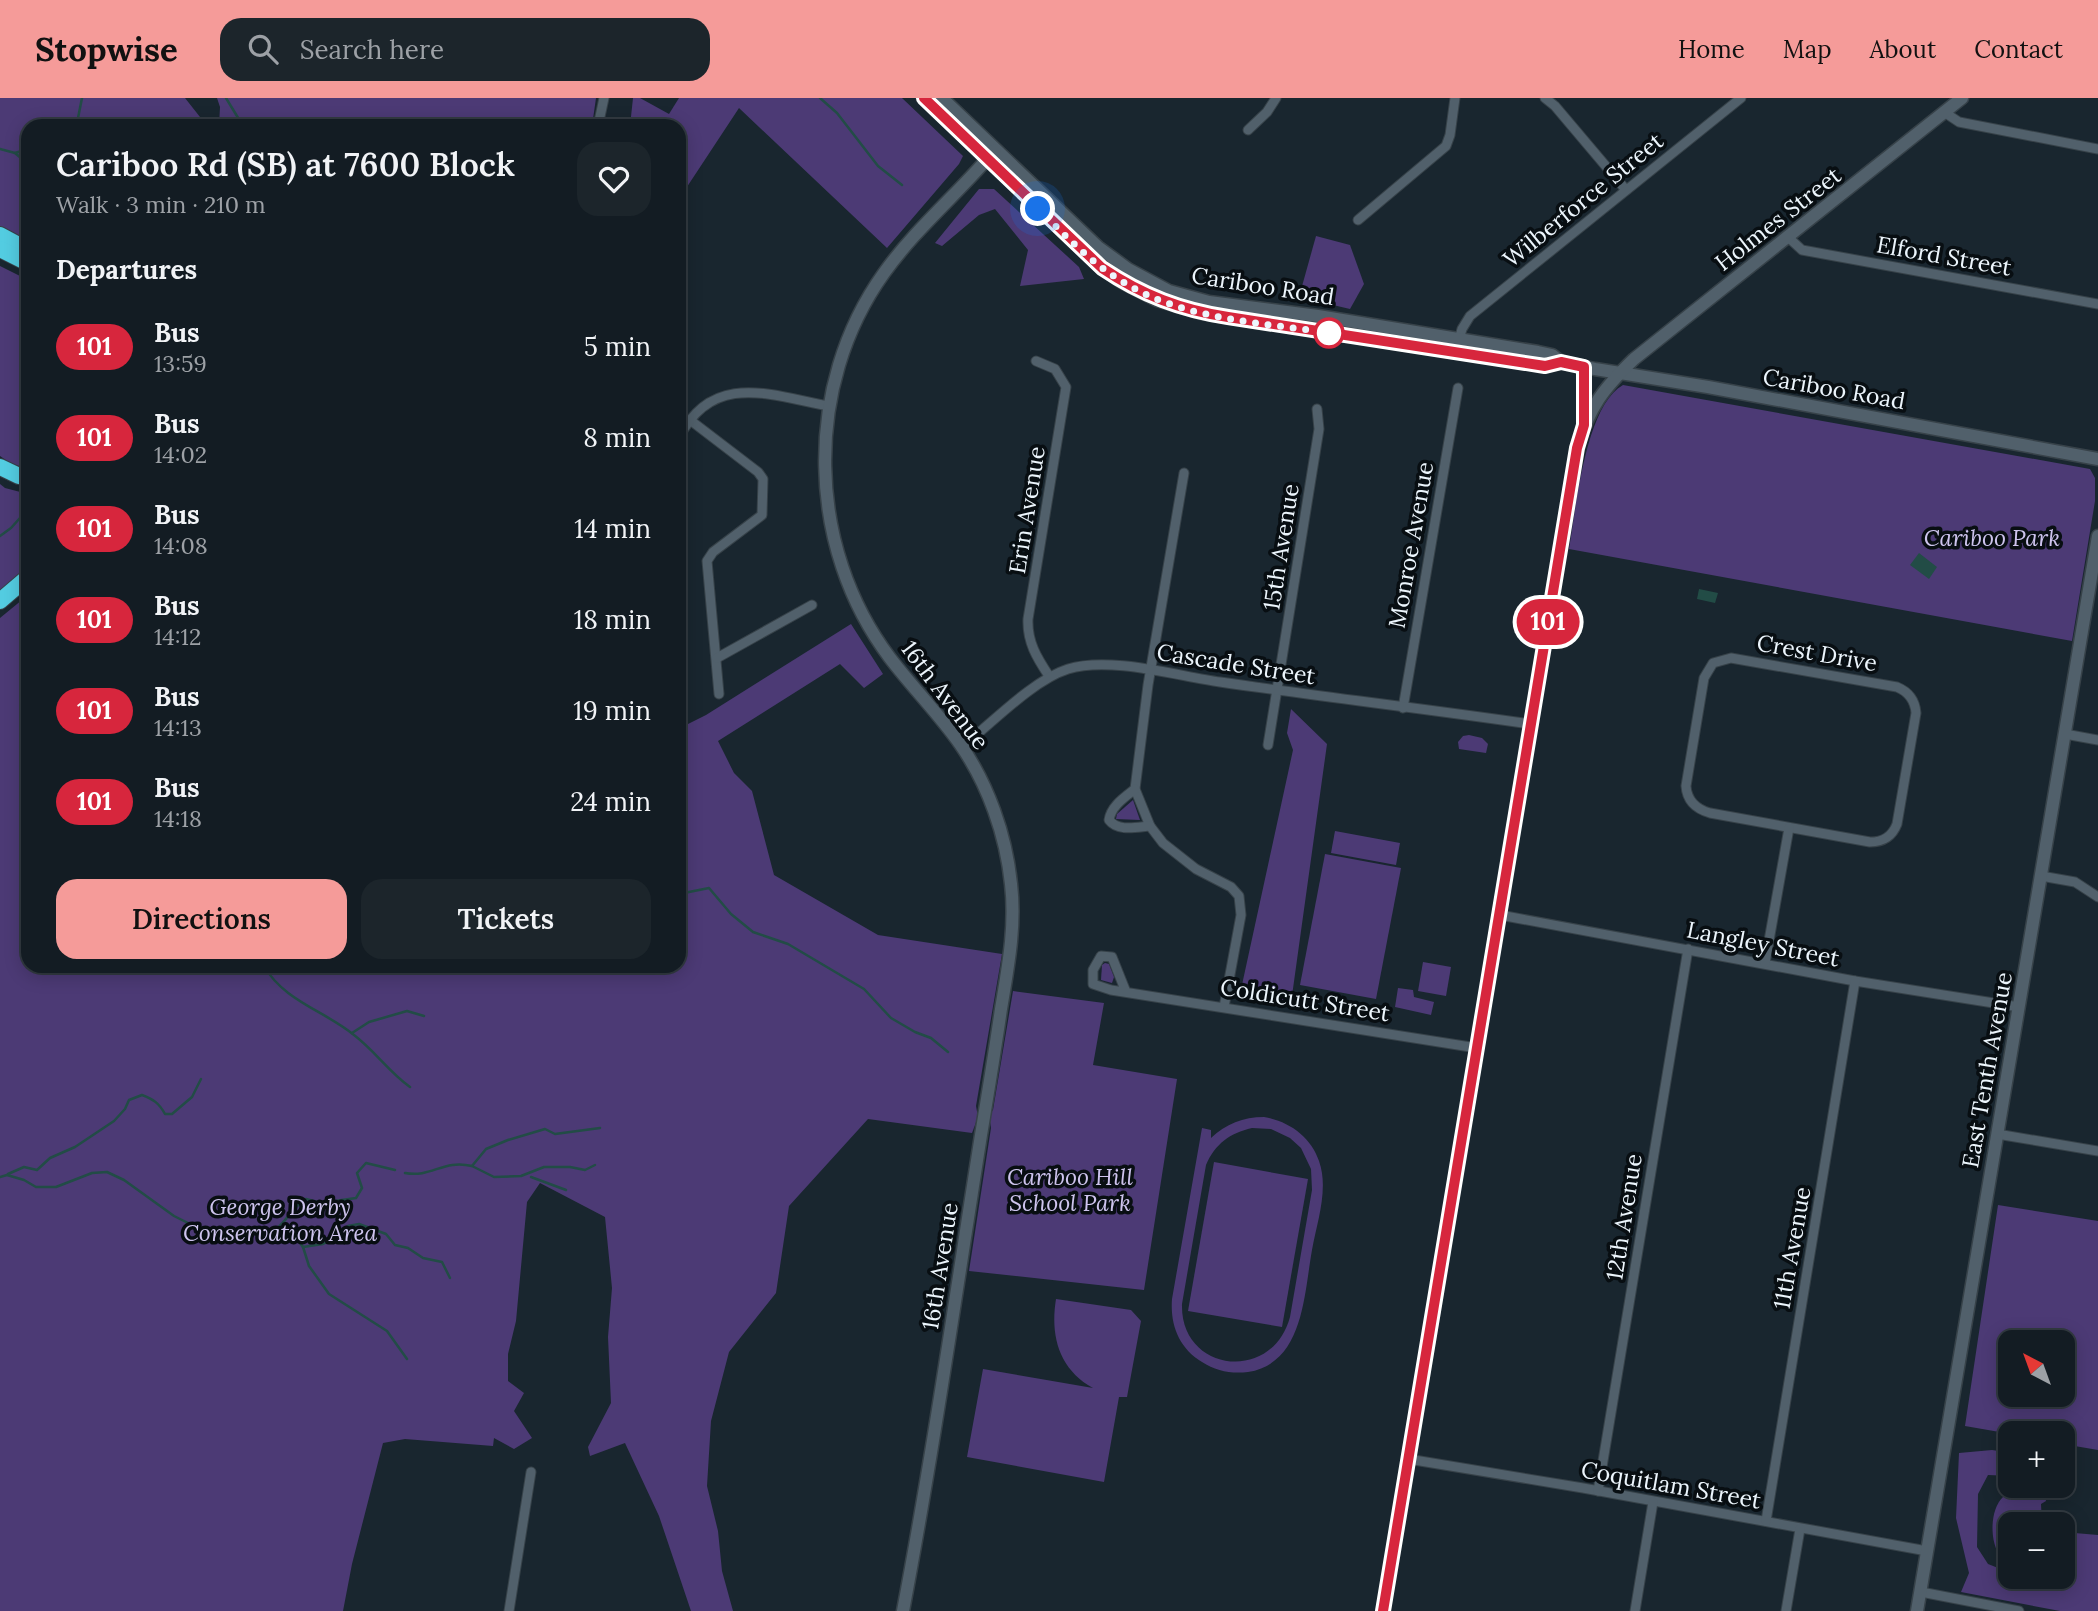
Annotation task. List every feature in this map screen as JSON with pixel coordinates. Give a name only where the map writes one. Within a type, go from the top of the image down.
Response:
[{"type":"highway","points":[[0,235],[21,246]]},
{"type":"highway","points":[[0,248],[21,259]]},
{"type":"highway","points":[[0,467],[21,476]]},
{"type":"highway","points":[[0,600],[21,583]]},
{"type":"street","points":[[600,119],[604,98]]},
{"type":"street","name":"Cariboo Road","points":[[923,98],[1098,247],[1128,269],[1169,291],[1209,302],[1308,314],[1552,355],[1561,362],[1584,367],[2098,459]]},
{"type":"street","name":"Cariboo Road","points":[[942,98],[991,155],[1102,268],[1137,290],[1177,307],[1228,317],[1545,366],[1561,362]]},
{"type":"street","points":[[1248,130],[1267,112],[1276,98]]},
{"type":"street","points":[[1358,220],[1446,146],[1455,98]]},
{"type":"street","points":[[1545,98],[1555,106],[1626,190]]},
{"type":"street","name":"Wilberforce Street","points":[[1459,340],[1470,316],[1741,98]]},
{"type":"street","name":"Holmes Street","points":[[1584,425],[1598,397],[1634,359],[1962,98]]},
{"type":"street","points":[[1944,113],[1959,122],[2098,149]]},
{"type":"street","name":"16th Avenue","points":[[903,1611],[952,1327],[1013,930],[1011,882],[999,823],[984,786],[962,747],[883,648],[862,613],[846,577],[834,542],[827,497],[825,453],[828,406],[845,345],[872,290],[898,254],[991,155]]},
{"type":"street","name":"Elford Street","points":[[1789,238],[1802,250],[2098,304]]},
{"type":"street","name":"Erin Avenue","points":[[1037,362],[1055,369],[1066,387],[1028,619],[1032,649],[1049,676]]},
{"type":"street","points":[[1383,1611],[1530,724],[1577,448],[1584,425],[1584,367]]},
{"type":"street","name":"Monroe Avenue","points":[[1403,708],[1458,388]]},
{"type":"street","points":[[686,427],[712,401],[736,393],[762,392],[828,406]]},
{"type":"street","name":"15th Avenue","points":[[1268,746],[1319,429],[1317,409]]},
{"type":"street","points":[[690,420],[758,472],[763,479],[762,515],[713,552],[707,561],[719,694]]},
{"type":"street","points":[[1184,473],[1151,670],[1135,789],[1150,827],[1178,856],[1195,869],[1227,885],[1239,896],[1241,915],[1224,1007]]},
{"type":"street","name":"East Tenth Avenue","points":[[1917,1611],[2065,733],[2093,602],[2098,536]]},
{"type":"street","points":[[717,658],[812,605]]},
{"type":"street","name":"Crest Drive","points":[[1731,658],[1897,687],[1912,699],[1916,713],[1897,824],[1892,834],[1880,842],[1870,842],[1789,828],[1705,812],[1695,806],[1688,796],[1686,786],[1704,678],[1718,660],[1731,658]]},
{"type":"street","name":"Cascade Street","points":[[962,747],[1049,676],[1089,664],[1151,670],[1278,691],[1530,724]]},
{"type":"street","points":[[2065,733],[2098,740]]},
{"type":"street","points":[[1135,789],[1115,807],[1109,820],[1114,826],[1122,828],[1150,827]]},
{"type":"street","points":[[1765,963],[1789,828]]},
{"type":"street","points":[[2041,876],[2075,882],[2098,897]]},
{"type":"street","name":"Langley Street","points":[[1500,915],[1855,981],[2019,1007]]},
{"type":"street","name":"12th Avenue","points":[[1598,1491],[1688,949]]},
{"type":"street","name":"Coldicutt Street","points":[[1126,992],[1112,957],[1101,956],[1093,970],[1095,986],[1126,992],[1477,1048]]},
{"type":"street","name":"11th Avenue","points":[[1766,1521],[1855,981]]},
{"type":"street","points":[[1997,1134],[2098,1152]]},
{"type":"street","name":"Coquitlam Street","points":[[1408,1459],[1927,1551]]},
{"type":"street","points":[[509,1611],[531,1472]]},
{"type":"street","points":[[1635,1611],[1653,1502]]},
{"type":"street","points":[[1786,1611],[1800,1528]]},
{"type":"street","points":[[1921,1592],[2019,1611]]},
{"type":"green space","points":[[0,98],[185,98],[200,117],[201,119],[21,119],[21,240],[0,230]]},
{"type":"green space","points":[[217,98],[596,98],[593,119],[219,119]]},
{"type":"green space","points":[[633,98],[640,98],[669,114],[679,98],[902,98],[963,156],[887,248],[739,108],[686,188],[686,119],[631,119]]},
{"type":"green space","points":[[979,189],[994,189],[1079,267],[1084,279],[1020,286],[1028,250],[995,209],[979,215],[942,246],[935,243]]},
{"type":"green space","points":[[1316,236],[1350,245],[1364,284],[1350,309],[1299,297]]},
{"type":"green space","points":[[0,266],[21,276],[21,467],[0,456]]},
{"type":"green space","name":"Cariboo Park","points":[[1623,385],[2090,469],[2095,478],[2095,501],[2072,641],[1569,549],[1579,485],[1591,436],[1610,396]]},
{"type":"green space","points":[[0,484],[21,492],[21,579],[0,597]]},
{"type":"green space","name":"George Derby Conservation Area","points":[[21,601],[21,973],[686,973],[686,725],[851,624],[883,674],[864,688],[840,664],[718,741],[734,773],[752,791],[774,875],[878,935],[1002,954],[976,1106],[978,1117],[972,1133],[868,1119],[789,1206],[776,1293],[729,1352],[711,1421],[707,1486],[718,1531],[722,1571],[733,1611],[691,1611],[659,1516],[625,1443],[590,1456],[588,1447],[611,1403],[608,1337],[612,1288],[605,1217],[540,1183],[527,1202],[516,1321],[508,1354],[508,1381],[524,1393],[514,1411],[532,1438],[514,1449],[494,1438],[493,1446],[405,1439],[383,1443],[352,1564],[343,1611],[0,1611],[0,618]]},
{"type":"green space","points":[[1291,709],[1327,744],[1291,1003],[1240,994],[1293,750],[1287,733]]},
{"type":"green space","points":[[1463,736],[1482,738],[1488,744],[1486,753],[1459,749],[1458,742]]},
{"type":"green space","points":[[1133,800],[1140,820],[1116,819],[1117,814]]},
{"type":"green space","points":[[1335,831],[1400,843],[1396,865],[1331,853]]},
{"type":"green space","points":[[1325,854],[1401,868],[1376,999],[1300,985]]},
{"type":"green space","points":[[1423,962],[1451,967],[1446,996],[1418,991]]},
{"type":"green space","points":[[1109,964],[1114,977],[1112,983],[1101,980],[1102,965]]},
{"type":"green space","points":[[1398,988],[1413,990],[1414,997],[1434,1002],[1431,1015],[1395,1007]]},
{"type":"green space","name":"Cariboo Hill School Park","points":[[1013,991],[1104,1003],[1093,1065],[1177,1079],[1144,1290],[969,1271],[991,1128],[989,1115],[993,1110]]},
{"type":"green space","points":[[1264,1117],[1290,1126],[1305,1138],[1315,1152],[1323,1183],[1319,1217],[1303,1306],[1291,1341],[1280,1355],[1266,1366],[1248,1372],[1230,1372],[1207,1365],[1187,1350],[1175,1327],[1172,1299],[1202,1128],[1211,1130],[1211,1138],[1235,1122]],"holes":[[[1252,1128],[1271,1129],[1290,1138],[1301,1148],[1311,1169],[1312,1190],[1290,1317],[1280,1338],[1265,1353],[1247,1360],[1228,1361],[1211,1356],[1196,1344],[1185,1327],[1182,1304],[1206,1165],[1214,1151],[1230,1136]]]},
{"type":"green space","points":[[1214,1162],[1308,1179],[1282,1327],[1188,1311]]},
{"type":"green space","points":[[1998,1205],[2098,1221],[2098,1450],[2075,1446],[2075,1421],[1998,1421],[1998,1432],[1965,1426]]},
{"type":"green space","points":[[1056,1299],[1131,1310],[1141,1321],[1127,1397],[1119,1397],[1104,1482],[967,1457],[983,1369],[1093,1388],[1072,1371],[1060,1350],[1054,1326]]},
{"type":"green space","points":[[1998,1451],[1998,1475],[1988,1475],[1978,1494],[1977,1547],[1988,1564],[1998,1568],[1998,1589],[2075,1589],[2075,1533],[2098,1535],[2098,1611],[2060,1611],[1961,1592],[1969,1573],[1956,1518],[1959,1453]]},
{"type":"green space","points":[[2003,1498],[2046,1498],[2046,1501],[2041,1504],[2041,1512],[1998,1512],[1998,1553],[1993,1523],[1998,1504]]},
{"type":"shaded area","points":[[1919,553],[1937,567],[1929,579],[1910,565]]},
{"type":"shaded area","points":[[1699,589],[1718,593],[1715,603],[1697,599]]},
{"type":"waterway","points":[[77,119],[82,98]]},
{"type":"waterway","points":[[226,98],[239,119]]},
{"type":"waterway","points":[[820,98],[837,113],[878,166],[902,185]]},
{"type":"waterway","points":[[0,149],[15,153],[21,158]]},
{"type":"waterway","points":[[15,153],[21,151]]},
{"type":"waterway","points":[[0,536],[21,517]]},
{"type":"waterway","points":[[686,893],[709,888],[731,914],[753,932],[788,944],[864,989],[891,1018],[931,1038],[948,1052]]},
{"type":"waterway","points":[[269,973],[294,997],[354,1035],[410,1087]]},
{"type":"waterway","points":[[352,1033],[369,1022],[407,1011],[424,1016]]},
{"type":"waterway","points":[[8,1174],[24,1167],[37,1170],[50,1158],[75,1147],[114,1121],[129,1100],[142,1095],[155,1102],[165,1114],[172,1114],[192,1097],[201,1079]]},
{"type":"waterway","points":[[405,1173],[423,1173],[462,1164],[472,1166],[486,1149],[545,1129],[555,1134],[600,1128]]},
{"type":"waterway","points":[[0,1177],[7,1175],[36,1187],[56,1187],[92,1173],[107,1172],[124,1180],[174,1216],[204,1231],[244,1230],[262,1237],[276,1229],[306,1199],[321,1203],[356,1198],[362,1188],[357,1173],[366,1163],[395,1170]]},
{"type":"waterway","points":[[472,1166],[494,1177],[521,1176],[544,1167],[585,1170],[595,1165]]},
{"type":"waterway","points":[[531,1177],[566,1190]]},
{"type":"waterway","points":[[286,1224],[303,1247],[309,1266],[329,1294],[387,1331],[407,1359]]},
{"type":"waterway","points":[[303,1247],[323,1244],[335,1238],[348,1226],[359,1224],[386,1234],[395,1245],[408,1248],[423,1258],[442,1262],[450,1278]]},
{"type":"bus line","name":"101","points":[[924,98],[1102,268],[1157,300],[1202,313],[1545,366],[1561,362],[1584,367],[1584,425],[1577,448],[1530,724],[1383,1611]]},
{"type":"route","points":[[1038,209],[1102,268],[1157,300],[1202,313],[1329,333]]}]
